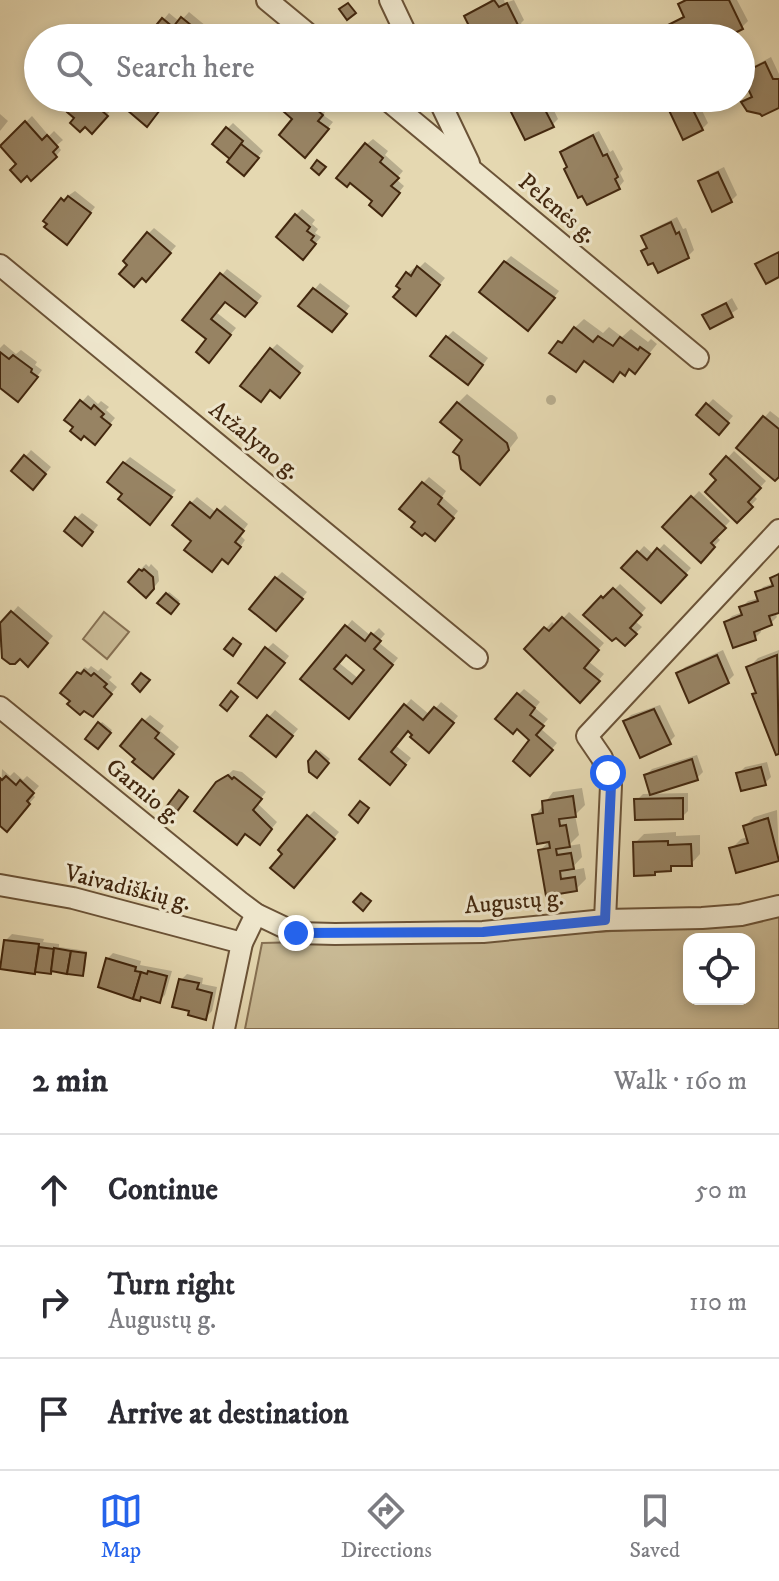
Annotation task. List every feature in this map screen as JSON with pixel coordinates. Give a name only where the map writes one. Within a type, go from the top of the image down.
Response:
[{"type":"street","points":[[267,0],[296,24]]},
{"type":"street","points":[[390,0],[401,24]]},
{"type":"street","name":"Pelenės g.","points":[[402,112],[698,358]]},
{"type":"street","points":[[445,112],[474,171]]},
{"type":"street","name":"Atžalyno g.","points":[[0,265],[477,658]]},
{"type":"street","points":[[605,920],[611,785],[602,758],[587,736],[779,530]]},
{"type":"street","name":"Garnio g.","points":[[0,707],[256,914]]},
{"type":"street","name":"Vaivadiškių g.","points":[[0,885],[73,898],[242,943]]},
{"type":"street","name":"Augustų g.","points":[[256,914],[296,933],[483,932],[605,920],[741,915],[779,906]]},
{"type":"street","points":[[224,1029],[242,943],[256,914]]},
{"type":"shaded area","points":[[104,612],[129,632],[107,659],[83,639]]},
{"type":"shaded area","points":[[779,915],[779,1029],[245,1029],[262,943],[513,937],[745,923]]},
{"type":"building","points":[[494,0],[499,7],[507,3],[518,24],[468,24],[464,16]]},
{"type":"building","points":[[686,0],[729,0],[741,24],[670,24],[684,17],[678,4]]},
{"type":"building","points":[[348,3],[356,13],[347,20],[339,9]]},
{"type":"building","points":[[181,17],[190,24],[175,24]]},
{"type":"building","points":[[765,62],[773,79],[779,79],[779,108],[762,116],[751,112],[755,112],[755,67]]},
{"type":"building","points":[[67,112],[103,112],[108,116],[92,134],[85,127],[80,132],[70,123],[74,118]]},
{"type":"building","points":[[129,112],[158,112],[147,127]]},
{"type":"building","points":[[284,112],[319,112],[323,115],[318,121],[329,129],[305,158],[279,135],[292,119]]},
{"type":"building","points":[[511,112],[546,112],[554,127],[525,140]]},
{"type":"building","points":[[670,112],[694,112],[703,130],[683,140]]},
{"type":"building","points":[[25,121],[42,140],[47,135],[58,147],[53,152],[57,157],[31,181],[27,176],[21,182],[10,170],[16,164],[0,146]]},
{"type":"building","points":[[226,127],[243,141],[230,159],[212,144]]},
{"type":"building","points":[[593,135],[603,156],[607,154],[620,189],[587,205],[582,196],[578,198],[564,169],[567,167],[560,152]]},
{"type":"building","points":[[365,143],[383,158],[380,162],[399,178],[391,186],[400,193],[382,216],[369,205],[372,201],[350,183],[347,187],[336,178]]},
{"type":"building","points":[[241,144],[259,158],[244,176],[227,162]]},
{"type":"building","points":[[317,160],[326,167],[319,175],[311,168]]},
{"type":"building","points":[[718,172],[732,202],[712,212],[698,181]]},
{"type":"building","points":[[68,196],[91,213],[67,245],[44,227],[47,224],[43,221],[61,198],[64,201]]},
{"type":"building","points":[[295,214],[310,227],[307,231],[314,236],[311,240],[316,244],[303,260],[276,237]]},
{"type":"building","points":[[671,222],[676,234],[679,232],[689,258],[658,273],[653,263],[648,265],[641,251],[647,248],[641,236]]},
{"type":"building","points":[[147,232],[171,253],[146,282],[142,278],[134,287],[119,274],[127,265],[123,261]]},
{"type":"building","points":[[779,252],[779,277],[766,284],[755,264]]},
{"type":"building","points":[[504,261],[555,298],[528,331],[479,292]]},
{"type":"building","points":[[417,266],[440,285],[416,316],[393,297],[400,289],[396,286],[406,272],[411,276]]},
{"type":"building","points":[[220,273],[257,303],[245,317],[225,302],[211,319],[231,335],[209,363],[196,352],[206,339],[182,320]]},
{"type":"building","points":[[313,288],[347,314],[332,332],[298,306]]},
{"type":"building","points":[[726,303],[733,317],[710,329],[702,315]]},
{"type":"building","points":[[574,327],[593,342],[598,336],[613,346],[620,337],[638,350],[640,347],[650,354],[635,374],[629,369],[625,376],[620,372],[613,382],[584,361],[576,372],[549,353],[558,341],[562,343]]},
{"type":"building","points":[[446,336],[483,365],[468,385],[430,356]]},
{"type":"building","points":[[270,348],[300,373],[280,398],[270,390],[261,402],[240,386]]},
{"type":"building","points":[[0,352],[9,359],[13,355],[38,377],[18,402],[0,388]]},
{"type":"building","points":[[80,400],[91,409],[94,405],[104,414],[101,417],[111,425],[95,445],[84,436],[81,440],[70,431],[73,427],[64,420]]},
{"type":"building","points":[[457,402],[507,443],[509,450],[480,485],[461,469],[459,456],[453,452],[462,440],[440,422]]},
{"type":"building","points":[[706,403],[729,423],[719,435],[696,415]]},
{"type":"building","points":[[763,416],[779,429],[779,477],[775,481],[736,448]]},
{"type":"building","points":[[24,455],[46,474],[33,490],[11,471]]},
{"type":"building","points":[[726,456],[761,488],[748,502],[753,507],[737,523],[705,492],[716,480],[710,474]]},
{"type":"building","points":[[123,462],[172,497],[150,525],[118,499],[122,494],[107,482]]},
{"type":"building","points":[[422,482],[442,498],[438,504],[454,518],[435,541],[411,527],[415,522],[399,509]]},
{"type":"building","points":[[691,496],[726,528],[711,543],[715,547],[701,563],[662,527]]},
{"type":"building","points":[[190,502],[210,518],[217,509],[244,531],[235,542],[241,547],[228,564],[222,559],[212,572],[184,550],[191,541],[172,525]]},
{"type":"building","points":[[75,517],[93,532],[82,546],[64,531]]},
{"type":"building","points":[[657,548],[687,575],[661,603],[621,568],[637,551],[647,560]]},
{"type":"building","points":[[139,569],[144,569],[153,577],[154,589],[146,598],[128,582]]},
{"type":"building","points":[[779,574],[779,613],[769,616],[772,625],[754,632],[756,640],[733,648],[724,622],[742,615],[739,607],[758,601],[755,592],[773,586],[770,578]]},
{"type":"building","points":[[275,577],[303,599],[276,631],[249,609]]},
{"type":"building","points":[[613,588],[642,615],[630,628],[637,634],[625,646],[616,638],[612,641],[583,615]]},
{"type":"building","points":[[166,593],[179,604],[171,614],[157,603]]},
{"type":"building","points":[[11,611],[48,643],[28,667],[20,659],[10,664],[2,658],[0,623]]},
{"type":"building","points":[[562,617],[599,650],[584,668],[600,681],[580,703],[524,649],[544,627],[549,631]]},
{"type":"building","points":[[345,625],[365,641],[371,633],[381,641],[374,649],[393,665],[349,719],[300,679]],"holes":[[[346,655],[364,670],[352,684],[334,669]]]},
{"type":"building","points":[[233,638],[241,644],[233,656],[224,649]]},
{"type":"building","points":[[265,647],[285,663],[257,698],[238,683]]},
{"type":"building","points":[[717,655],[729,683],[689,703],[676,673]]},
{"type":"building","points":[[777,655],[779,754],[776,755],[752,694],[756,693],[746,667]]},
{"type":"building","points":[[84,670],[91,676],[94,673],[107,684],[104,687],[112,694],[93,717],[84,711],[80,715],[60,693],[77,672],[81,674]]},
{"type":"building","points":[[141,673],[150,680],[140,692],[132,684]]},
{"type":"building","points":[[231,691],[238,697],[227,711],[220,705]]},
{"type":"building","points":[[517,693],[535,708],[530,715],[544,726],[536,735],[553,750],[530,776],[513,761],[529,740],[517,729],[513,734],[495,719]]},
{"type":"building","points":[[404,704],[423,720],[434,707],[454,723],[429,753],[410,737],[412,735],[408,731],[391,752],[406,765],[390,785],[359,759]]},
{"type":"building","points":[[654,709],[671,744],[640,758],[623,721]]},
{"type":"building","points":[[267,715],[293,736],[276,757],[250,736]]},
{"type":"building","points":[[142,719],[159,733],[155,738],[174,754],[153,779],[132,762],[135,759],[120,746]]},
{"type":"building","points":[[98,722],[111,733],[98,749],[85,739]]},
{"type":"building","points":[[316,751],[329,763],[317,778],[309,772],[308,761]]},
{"type":"building","points":[[692,759],[698,780],[650,795],[644,775]]},
{"type":"building","points":[[761,767],[766,785],[741,791],[736,773]]},
{"type":"building","points":[[228,775],[262,799],[253,810],[272,829],[260,845],[245,834],[237,845],[194,811],[216,782]]},
{"type":"building","points":[[6,776],[16,785],[20,780],[34,793],[27,801],[30,804],[7,832],[0,826],[0,778],[2,780]]},
{"type":"building","points":[[179,790],[188,797],[172,818],[163,811]]},
{"type":"building","points":[[573,796],[576,817],[559,819],[560,826],[566,825],[570,847],[556,849],[557,855],[571,853],[574,869],[560,871],[561,879],[575,877],[577,891],[546,896],[538,850],[550,848],[549,842],[537,844],[532,815],[543,813],[542,801]]},
{"type":"building","points":[[683,798],[683,819],[635,820],[634,799]]},
{"type":"building","points":[[360,801],[369,808],[358,823],[349,815]]},
{"type":"building","points":[[307,815],[335,839],[294,888],[270,868],[282,854],[278,850]]},
{"type":"building","points":[[768,818],[779,861],[736,873],[729,848],[748,843],[743,826]]},
{"type":"building","points":[[668,841],[668,845],[691,844],[692,866],[671,866],[671,871],[634,876],[633,842]]},
{"type":"building","points":[[361,893],[371,901],[363,911],[353,902]]},
{"type":"building","points":[[4,940],[39,944],[35,974],[0,969]]},
{"type":"building","points":[[39,947],[54,949],[51,974],[35,972]]},
{"type":"building","points":[[54,948],[71,951],[67,974],[51,971]]},
{"type":"building","points":[[71,951],[86,953],[83,976],[67,974]]},
{"type":"building","points":[[106,958],[136,967],[135,971],[141,972],[133,999],[98,987]]},
{"type":"building","points":[[148,971],[167,976],[160,1003],[141,997],[140,1001],[133,999],[141,972],[147,974]]},
{"type":"building","points":[[179,979],[199,983],[197,989],[212,993],[206,1020],[172,1007]]},
{"type":"route","points":[[296,933],[483,932],[605,920],[611,785],[608,773]]}]
